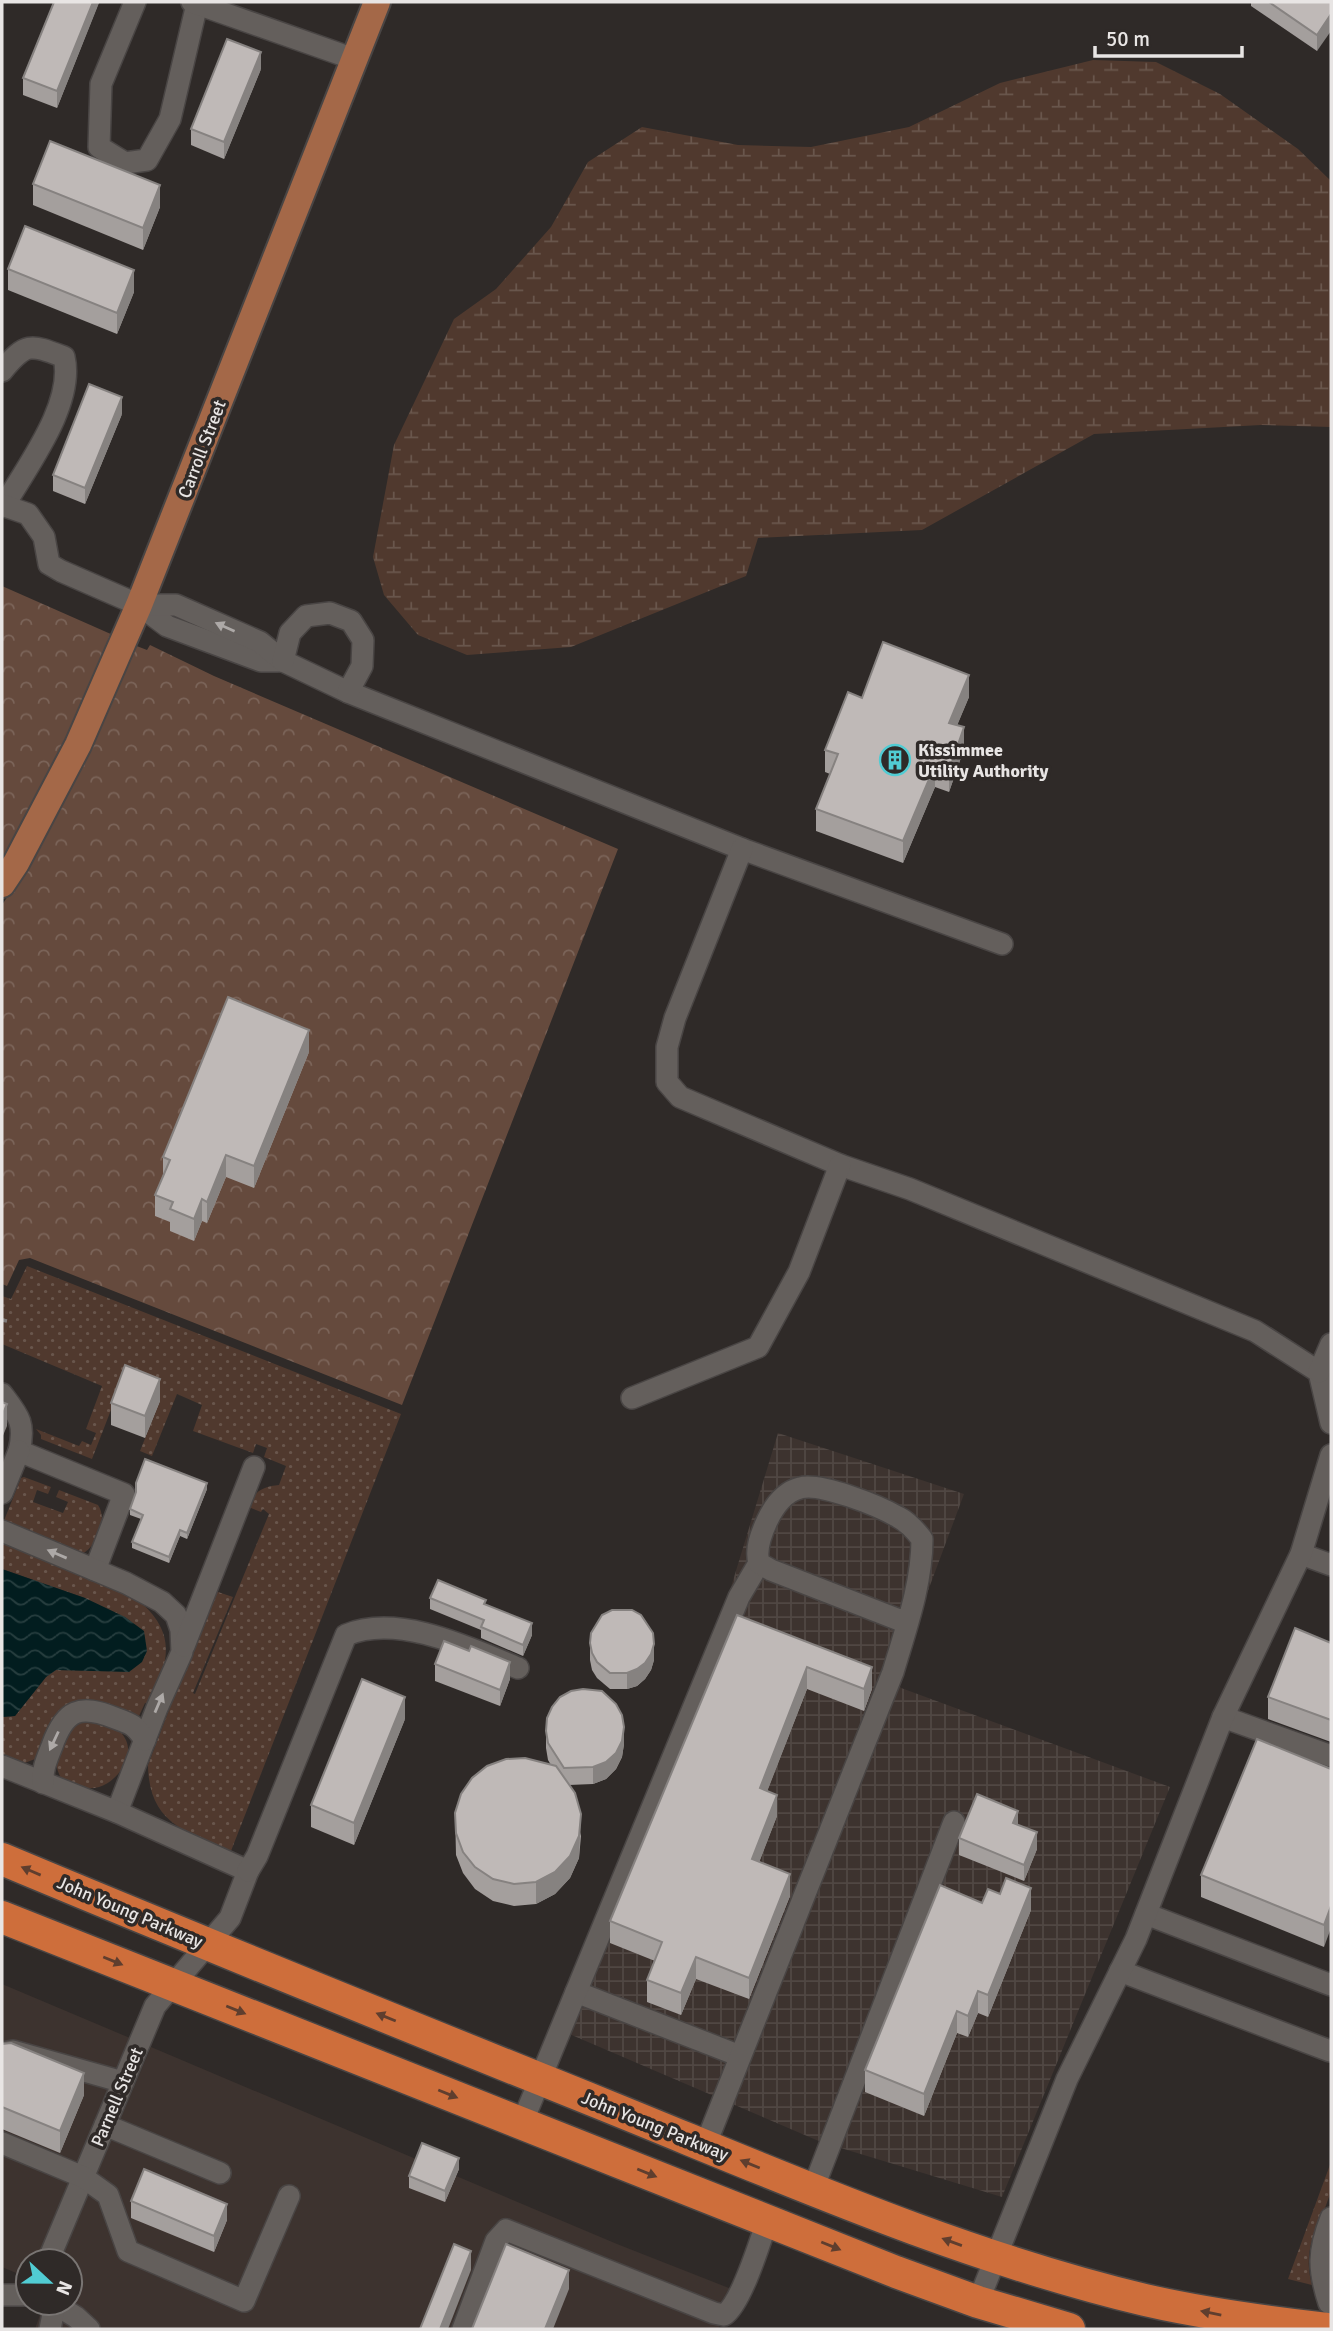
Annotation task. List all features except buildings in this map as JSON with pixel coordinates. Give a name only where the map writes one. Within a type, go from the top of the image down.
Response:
[{"type":"highway","name":"John Young Parkway","points":[[2,1859],[207,1945],[705,2146],[996,2258],[1147,2301],[1241,2319],[1329,2310]]},
{"type":"highway","points":[[2,1917],[767,2221],[978,2302],[1069,2329]]},
{"type":"main road","name":"Carroll Street","points":[[2,884],[16,863],[78,745],[139,605],[377,2]]},
{"type":"street","points":[[135,2],[102,84],[99,147],[125,163],[147,160],[170,119],[195,3],[354,59]]},
{"type":"street","points":[[2,371],[18,352],[38,347],[64,357],[67,372],[54,421],[3,506],[28,514],[44,537],[49,564],[139,605],[167,626],[261,661],[284,661],[348,692],[742,849],[1002,944]]},
{"type":"street","points":[[284,661],[290,633],[306,616],[330,613],[351,621],[363,640],[362,666],[348,692]]},
{"type":"street","points":[[742,849],[675,1018],[667,1047],[667,1082],[680,1097],[839,1165],[910,1189],[1255,1331],[1319,1372]]},
{"type":"street","points":[[632,1398],[758,1348],[799,1272],[839,1165]]},
{"type":"street","points":[[1331,1344],[1319,1372],[1331,1423]]},
{"type":"street","points":[[2,1394],[19,1416],[23,1435],[2,1493]]},
{"type":"street","points":[[19,1451],[124,1494],[95,1570]]},
{"type":"street","points":[[978,2302],[1067,2079],[1146,1914],[1223,1717],[1301,1554],[1331,1455]]},
{"type":"street","points":[[117,1812],[254,1467]]},
{"type":"street","points":[[705,2146],[893,1672],[908,1623],[920,1574],[922,1539],[900,1517],[820,1486],[792,1491],[772,1509],[756,1553],[759,1563],[908,1623]]},
{"type":"street","points":[[2,1531],[126,1583],[162,1602],[176,1615],[181,1630],[182,1652]]},
{"type":"street","points":[[1301,1554],[1331,1565]]},
{"type":"street","points":[[522,2123],[739,1597],[759,1563]]},
{"type":"street","name":"Parnell Street","points":[[54,2247],[155,2006],[230,1917],[346,1635],[371,1629],[433,1635],[518,1668]]},
{"type":"street","points":[[43,1783],[42,1771],[54,1739],[67,1717],[81,1711],[94,1710],[136,1727],[145,1740]]},
{"type":"street","points":[[1223,1717],[1331,1756]]},
{"type":"street","points":[[2,1766],[117,1812],[248,1871]]},
{"type":"street","points":[[813,2189],[954,1822]]},
{"type":"street","points":[[1146,1914],[1331,1985]]},
{"type":"street","points":[[1120,1971],[1330,2051]]},
{"type":"street","points":[[576,1992],[740,2056]]},
{"type":"street","points":[[2,2053],[13,2050],[123,2082]]},
{"type":"street","points":[[105,2125],[220,2173]]},
{"type":"street","points":[[2,2143],[83,2177],[108,2196],[128,2251],[244,2301],[289,2196]]},
{"type":"street","points":[[1329,2310],[1321,2276],[1321,2243],[1331,2218]]},
{"type":"street","points":[[463,2329],[496,2241],[506,2230],[714,2314],[722,2322],[747,2276],[767,2221]]},
{"type":"street","points":[[76,2317],[89,2329]]},
{"type":"shaded area","points":[[778,1433],[964,1494],[893,1685],[1170,1787],[1002,2197],[821,2142],[553,2027],[724,1610]]},
{"type":"shaded area","points":[[2,1984],[130,2038],[42,2247],[14,2247],[14,2272],[2,2267]]},
{"type":"shaded area","points":[[151,2047],[617,2244],[734,2290],[718,2329],[35,2329],[39,2317],[84,2317],[84,2247],[66,2247]]},
{"type":"green space","points":[[1093,60],[1156,62],[1220,94],[1298,149],[1331,181],[1331,427],[1261,425],[1094,434],[922,530],[758,538],[746,576],[571,647],[467,655],[418,635],[384,595],[373,557],[394,445],[454,319],[496,289],[551,227],[588,162],[642,127],[738,145],[811,147],[909,127],[1000,83]]},
{"type":"green space","points":[[2,586],[113,635],[67,740],[2,863]]},
{"type":"green space","points":[[134,645],[147,650],[150,645],[214,676],[618,849],[402,1405],[30,1258],[19,1260],[7,1286],[2,1284],[2,905],[26,868]]},
{"type":"green space","points":[[27,1266],[401,1414],[231,1851],[184,1830],[162,1812],[150,1785],[148,1765],[213,1594],[218,1592],[233,1597],[193,1693],[195,1694],[269,1514],[263,1509],[261,1512],[251,1508],[253,1498],[264,1488],[279,1485],[286,1466],[264,1457],[267,1448],[256,1444],[253,1453],[193,1431],[202,1405],[177,1394],[152,1456],[140,1451],[160,1401],[116,1397],[92,1459],[41,1439],[36,1429],[79,1446],[82,1441],[91,1445],[96,1433],[86,1429],[102,1386],[2,1344],[2,1296],[11,1299]]},
{"type":"green space","points":[[21,1478],[51,1487],[48,1494],[37,1490],[33,1502],[63,1513],[68,1502],[56,1497],[59,1490],[98,1505],[102,1517],[101,1525],[96,1539],[87,1550],[82,1554],[3,1523]]},
{"type":"green space","points":[[2,1542],[133,1596],[157,1621],[166,1646],[157,1689],[150,1705],[145,1703],[139,1716],[100,1702],[80,1702],[57,1717],[48,1729],[35,1759],[22,1764],[2,1756],[2,1717],[15,1716],[46,1677],[56,1670],[129,1671],[85,1598],[2,1569]]},
{"type":"green space","points":[[88,1719],[119,1731],[128,1746],[128,1755],[121,1771],[107,1783],[94,1788],[80,1787],[62,1780],[56,1764],[59,1749],[76,1722]]},
{"type":"green space","points":[[1331,2162],[1331,2190],[1309,2258],[1312,2285],[1288,2279]]},
{"type":"water","points":[[2,1569],[85,1598],[125,1617],[144,1631],[147,1651],[142,1662],[129,1672],[56,1670],[46,1677],[15,1716],[2,1717]]},
{"type":"place","name":"Kissimmee Utility Authority","points":[[895,760]]}]
